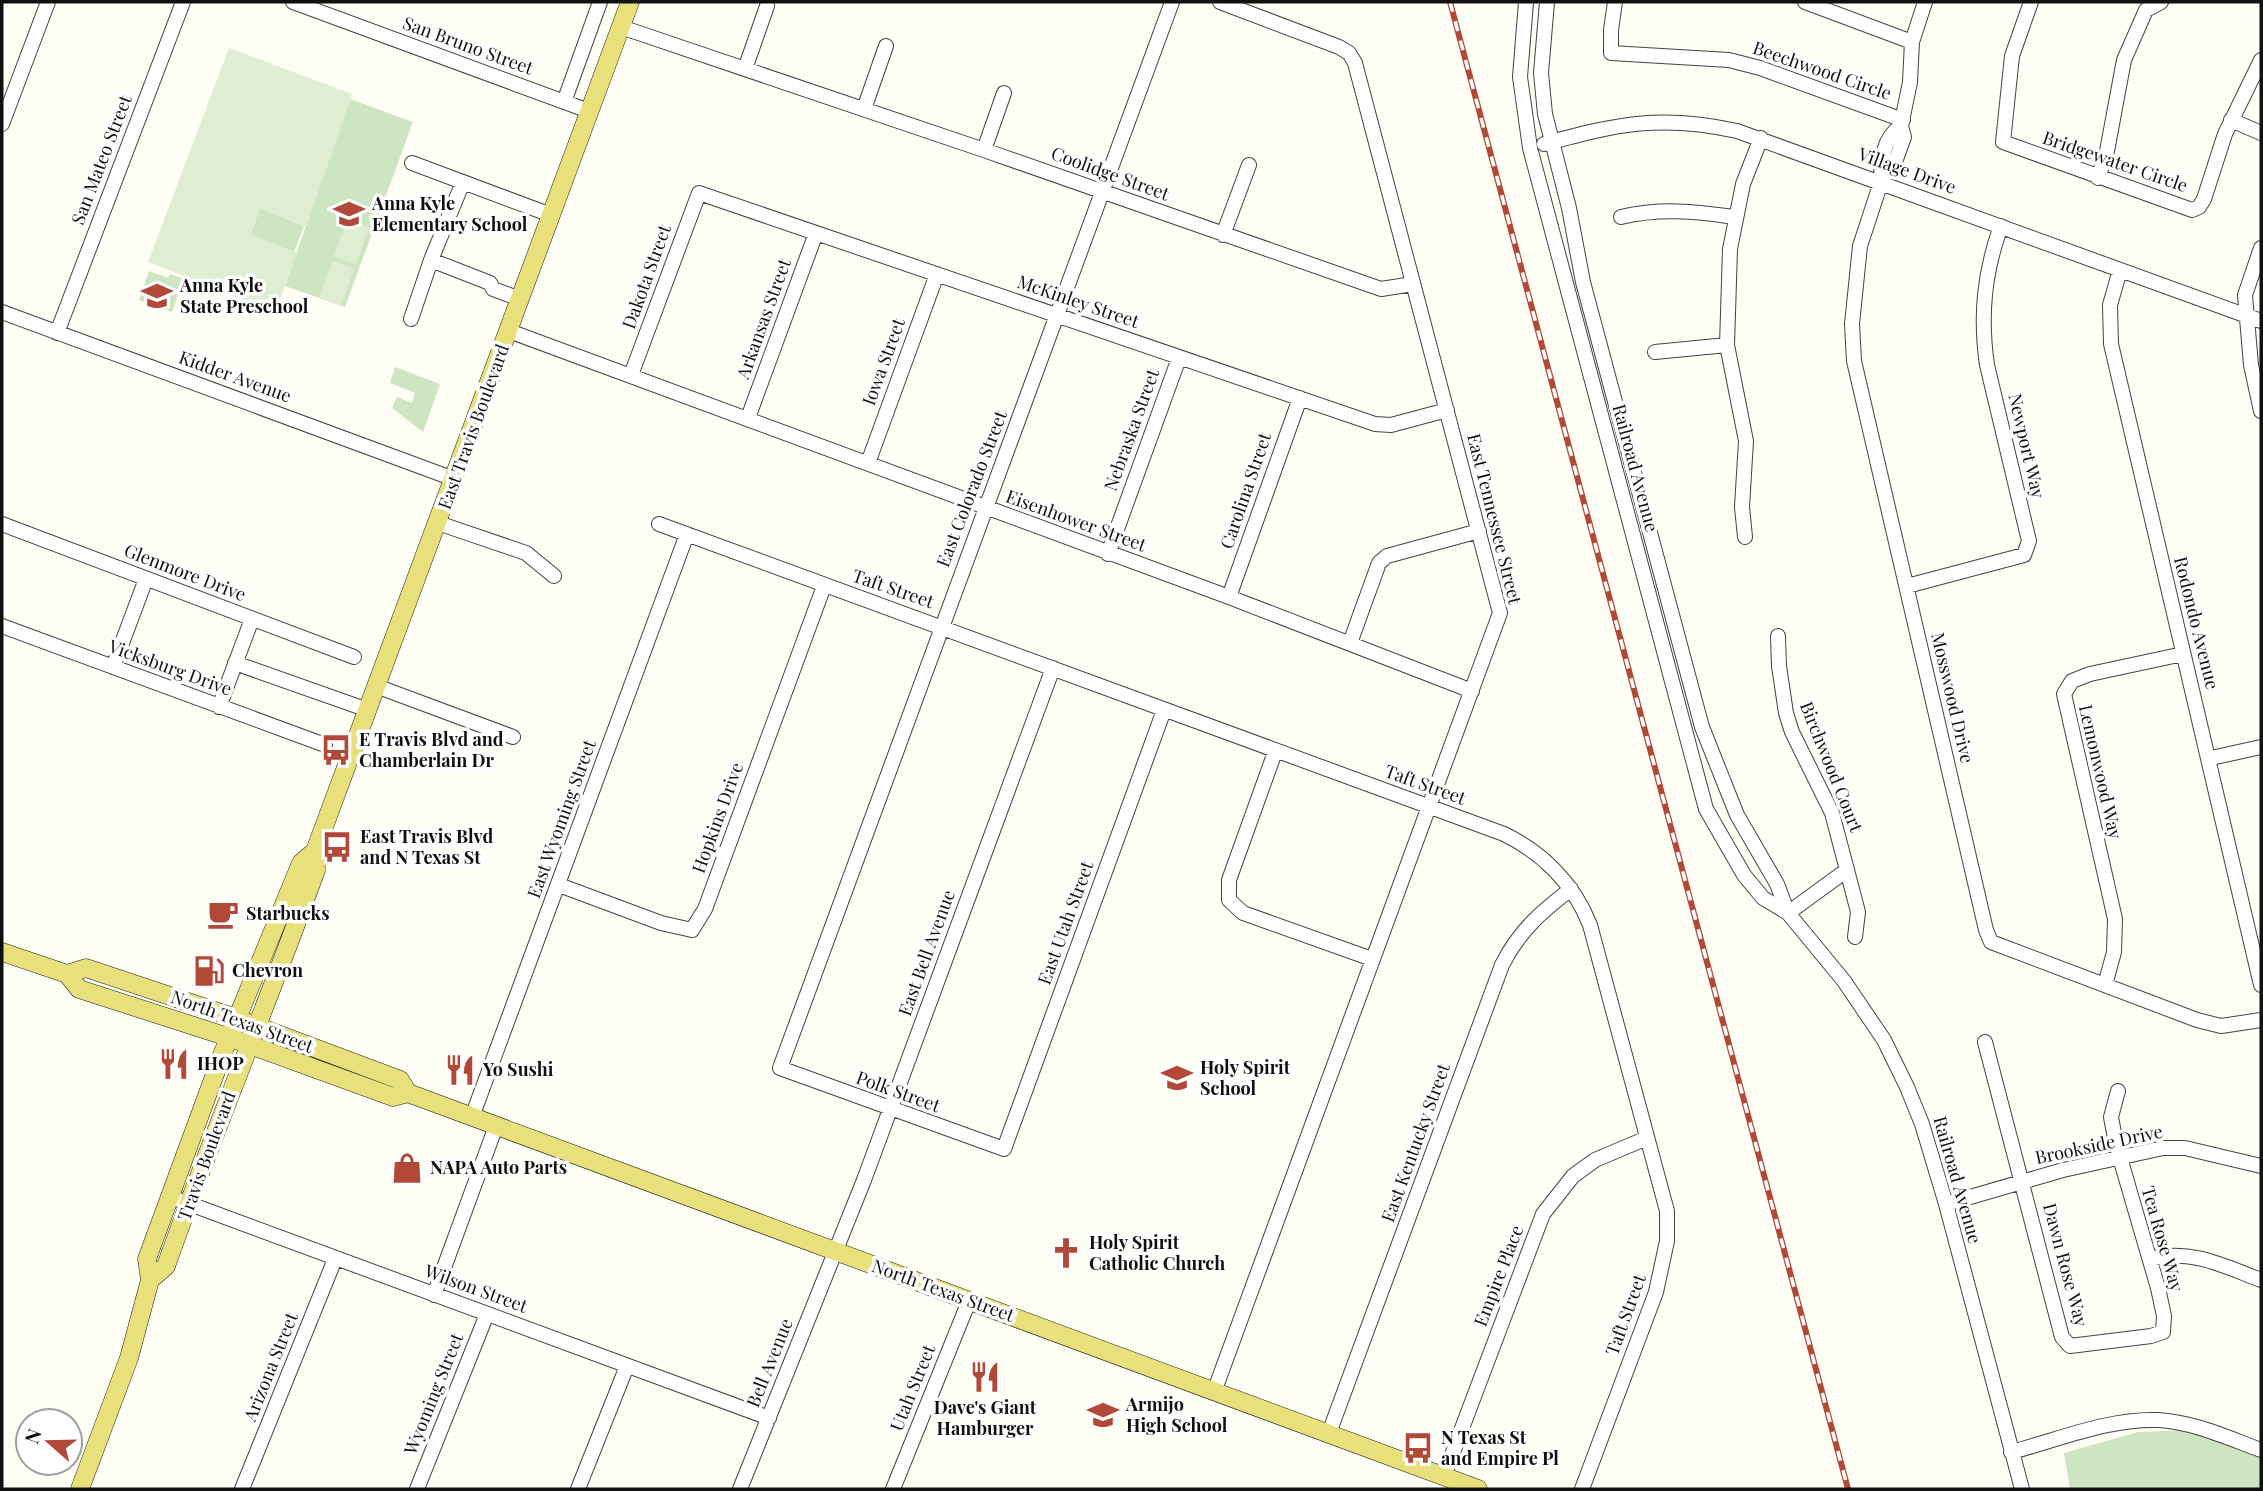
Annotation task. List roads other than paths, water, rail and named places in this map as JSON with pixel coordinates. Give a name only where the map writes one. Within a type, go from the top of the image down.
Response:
[{"type":"main road","name":"East Travis Boulevard","points":[[257,1027],[316,870],[315,850],[630,2]]},
{"type":"main road","name":"East Travis Boulevard","points":[[230,1038],[301,863],[315,850]]},
{"type":"main road","name":"North Texas Street","points":[[2,952],[67,974],[79,989],[250,1044],[393,1097],[408,1093],[1478,1489]]},
{"type":"main road","name":"North Texas Street","points":[[67,974],[86,968],[239,1019],[400,1080],[408,1093]]},
{"type":"main road","name":"Travis Boulevard","points":[[150,1280],[166,1266],[257,1027]]},
{"type":"main road","name":"Travis Boulevard","points":[[80,1489],[129,1358],[150,1280],[147,1259],[230,1038]]},
{"type":"street","points":[[2,124],[48,2]]},
{"type":"street","name":"San Mateo Street","points":[[57,333],[183,2]]},
{"type":"street","name":"San Bruno Street","points":[[293,2],[589,111]]},
{"type":"street","points":[[564,102],[600,2]]},
{"type":"street","name":"East Colorado Street","points":[[780,1068],[1172,2]]},
{"type":"street","name":"East Tennessee Street","points":[[1214,1392],[1500,613],[1355,64],[1349,53],[1220,2]]},
{"type":"street","name":"Railroad Avenue","points":[[1526,2],[1520,77],[1530,148],[1706,809],[1744,875],[1763,898],[1788,913]]},
{"type":"street","name":"Railroad Avenue","points":[[1547,2],[1542,74],[1551,142],[1569,208],[1583,282],[1702,727],[1737,814],[1777,884],[1788,913],[1844,981],[1884,1040],[1923,1124],[2022,1489]]},
{"type":"street","name":"Beechwood Circle","points":[[1615,2],[1611,53],[1729,60],[1760,68],[1902,123]]},
{"type":"street","points":[[1805,2],[1912,42]]},
{"type":"street","points":[[1902,123],[1910,82],[1912,42],[1925,2]]},
{"type":"street","name":"Bridgewater Circle","points":[[2031,2],[2012,56],[2003,142],[2192,210],[2199,207],[2231,120],[2261,60]]},
{"type":"street","points":[[2098,178],[2107,151],[2124,60],[2146,10],[2161,2]]},
{"type":"street","points":[[745,69],[767,6]]},
{"type":"street","name":"Coolidge Street","points":[[621,27],[1381,289],[1412,284]]},
{"type":"street","points":[[864,109],[886,46]]},
{"type":"street","points":[[984,150],[1004,93]]},
{"type":"street","points":[[2231,120],[2261,133]]},
{"type":"street","name":"Village Drive","points":[[1530,148],[1601,128],[1664,121],[1706,124],[1760,138],[2261,321]]},
{"type":"street","name":"Mosswood Drive","points":[[1902,123],[1891,133],[1881,159],[1881,183],[1860,246],[1855,282],[1854,361],[1991,942],[2221,1026],[2261,1020]]},
{"type":"street","points":[[1745,537],[1742,507],[1746,440],[1727,345],[1734,217],[1760,138]]},
{"type":"street","points":[[412,163],[551,215]]},
{"type":"street","points":[[1223,234],[1249,165]]},
{"type":"street","points":[[411,319],[431,260],[463,182]]},
{"type":"street","name":"McKinley Street","points":[[699,192],[1382,426],[1447,410]]},
{"type":"street","name":"Dakota Street","points":[[631,375],[699,192]]},
{"type":"street","points":[[1621,217],[1648,211],[1683,210],[1734,217]]},
{"type":"street","name":"Newport Way","points":[[1907,586],[2024,555],[2029,541],[1987,365],[1983,336],[1987,270],[2001,226]]},
{"type":"street","name":"Arkansas Street","points":[[748,418],[816,233]]},
{"type":"street","points":[[2261,248],[2246,291],[2251,365],[2261,411]]},
{"type":"street","points":[[431,260],[490,283],[493,289],[520,299]]},
{"type":"street","name":"Rodondo Avenue","points":[[2120,270],[2110,304],[2111,344],[2183,654],[2211,758],[2261,985]]},
{"type":"street","name":"Iowa Street","points":[[867,463],[937,274]]},
{"type":"street","name":"Kidder Avenue","points":[[2,312],[454,479]]},
{"type":"street","name":"Eisenhower Street","points":[[509,331],[1229,597],[1472,691]]},
{"type":"street","points":[[1655,352],[1727,345]]},
{"type":"street","name":"Nebraska Street","points":[[1108,554],[1179,358]]},
{"type":"street","name":"Carolina Street","points":[[1229,597],[1300,398]]},
{"type":"street","points":[[438,523],[526,553],[554,576]]},
{"type":"street","name":"Glenmore Drive","points":[[2,524],[354,657]]},
{"type":"street","name":"Taft Street","points":[[659,524],[824,586],[941,626],[1275,752],[1430,806],[1522,843],[1543,858],[1583,905],[1667,1211],[1667,1241],[1663,1268],[1582,1489]]},
{"type":"street","points":[[1350,643],[1379,564],[1387,556],[1479,531]]},
{"type":"street","name":"East Wyoming Street","points":[[472,1117],[687,534]]},
{"type":"street","points":[[113,667],[146,579]]},
{"type":"street","name":"Hopkins Drive","points":[[559,885],[661,923],[692,930],[705,909],[824,586]]},
{"type":"street","points":[[219,707],[252,619]]},
{"type":"street","name":"Vicksburg Drive","points":[[2,626],[325,745]]},
{"type":"street","name":"Birchwood Court","points":[[1778,636],[1779,666],[1786,713],[1832,813],[1858,912],[1855,937]]},
{"type":"street","name":"Lemonwood Way","points":[[2105,985],[2114,952],[2115,919],[2063,703],[2064,694],[2072,681],[2090,674],[2183,654]]},
{"type":"street","points":[[235,663],[368,710]]},
{"type":"street","name":"East Bell Avenue","points":[[836,1251],[1053,668]]},
{"type":"street","points":[[376,686],[513,737]]},
{"type":"street","name":"East Utah Street","points":[[1004,1149],[1164,710]]},
{"type":"street","points":[[2211,758],[2261,747]]},
{"type":"street","points":[[1275,752],[1229,880],[1230,900],[1243,913],[1372,959]]},
{"type":"street","points":[[1788,913],[1847,870]]},
{"type":"street","name":"East Kentucky Street","points":[[1329,1433],[1502,965],[1512,945],[1530,922],[1571,889]]},
{"type":"street","points":[[1986,1042],[2023,1182]]},
{"type":"street","name":"Polk Street","points":[[780,1068],[1004,1149]]},
{"type":"street","name":"Tea Rose Way","points":[[2118,1091],[2111,1116],[2119,1157],[2150,1259],[2164,1317],[2163,1332]]},
{"type":"street","points":[[434,1294],[496,1126]]},
{"type":"street","name":"Empire Place","points":[[1444,1476],[1543,1214],[1573,1176],[1595,1160],[1647,1139]]},
{"type":"street","name":"Brookside Drive","points":[[1946,1204],[2119,1157],[2163,1148],[2185,1148],[2261,1167]]},
{"type":"street","name":"Dawn Rose Way","points":[[2023,1182],[2062,1337],[2070,1346],[2151,1336],[2163,1332]]},
{"type":"street","name":"Wilson Street","points":[[170,1196],[769,1418]]},
{"type":"street","name":"Bell Avenue","points":[[740,1489],[836,1251]]},
{"type":"street","points":[[2150,1259],[2165,1255],[2190,1255],[2261,1280]]},
{"type":"street","name":"Arizona Street","points":[[242,1489],[335,1259]]},
{"type":"street","name":"Utah Street","points":[[893,1489],[969,1301]]},
{"type":"street","name":"Wyoming Street","points":[[417,1489],[487,1314]]},
{"type":"street","points":[[578,1489],[627,1366]]},
{"type":"street","points":[[2011,1452],[2133,1421],[2158,1420],[2202,1428],[2260,1445]]},
{"type":"railway","points":[[1450,2],[1848,1489]]},
{"type":"place","name":"Anna Kyle Elementary School","points":[[349,214]]},
{"type":"place","name":"Anna Kyle State Preschool","points":[[157,296]]},
{"type":"place","name":"E Travis Blvd and Chamberlain Dr","points":[[336,750]]},
{"type":"place","name":"East Travis Blvd and N Texas St","points":[[337,847]]},
{"type":"place","name":"Starbucks","points":[[223,914]]},
{"type":"place","name":"Chevron","points":[[209,971]]},
{"type":"place","name":"IHOP","points":[[174,1064]]},
{"type":"place","name":"Yo Sushi","points":[[460,1070]]},
{"type":"place","name":"Holy Spirit School","points":[[1177,1078]]},
{"type":"place","name":"NAPA Auto Parts","points":[[407,1168]]},
{"type":"place","name":"Holy Spirit Catholic Church","points":[[1066,1253]]},
{"type":"place","name":"Dave's Giant Hamburger","points":[[985,1377]]},
{"type":"place","name":"Armijo High School","points":[[1103,1415]]},
{"type":"place","name":"N Texas St and Empire Pl","points":[[1418,1448]]}]
